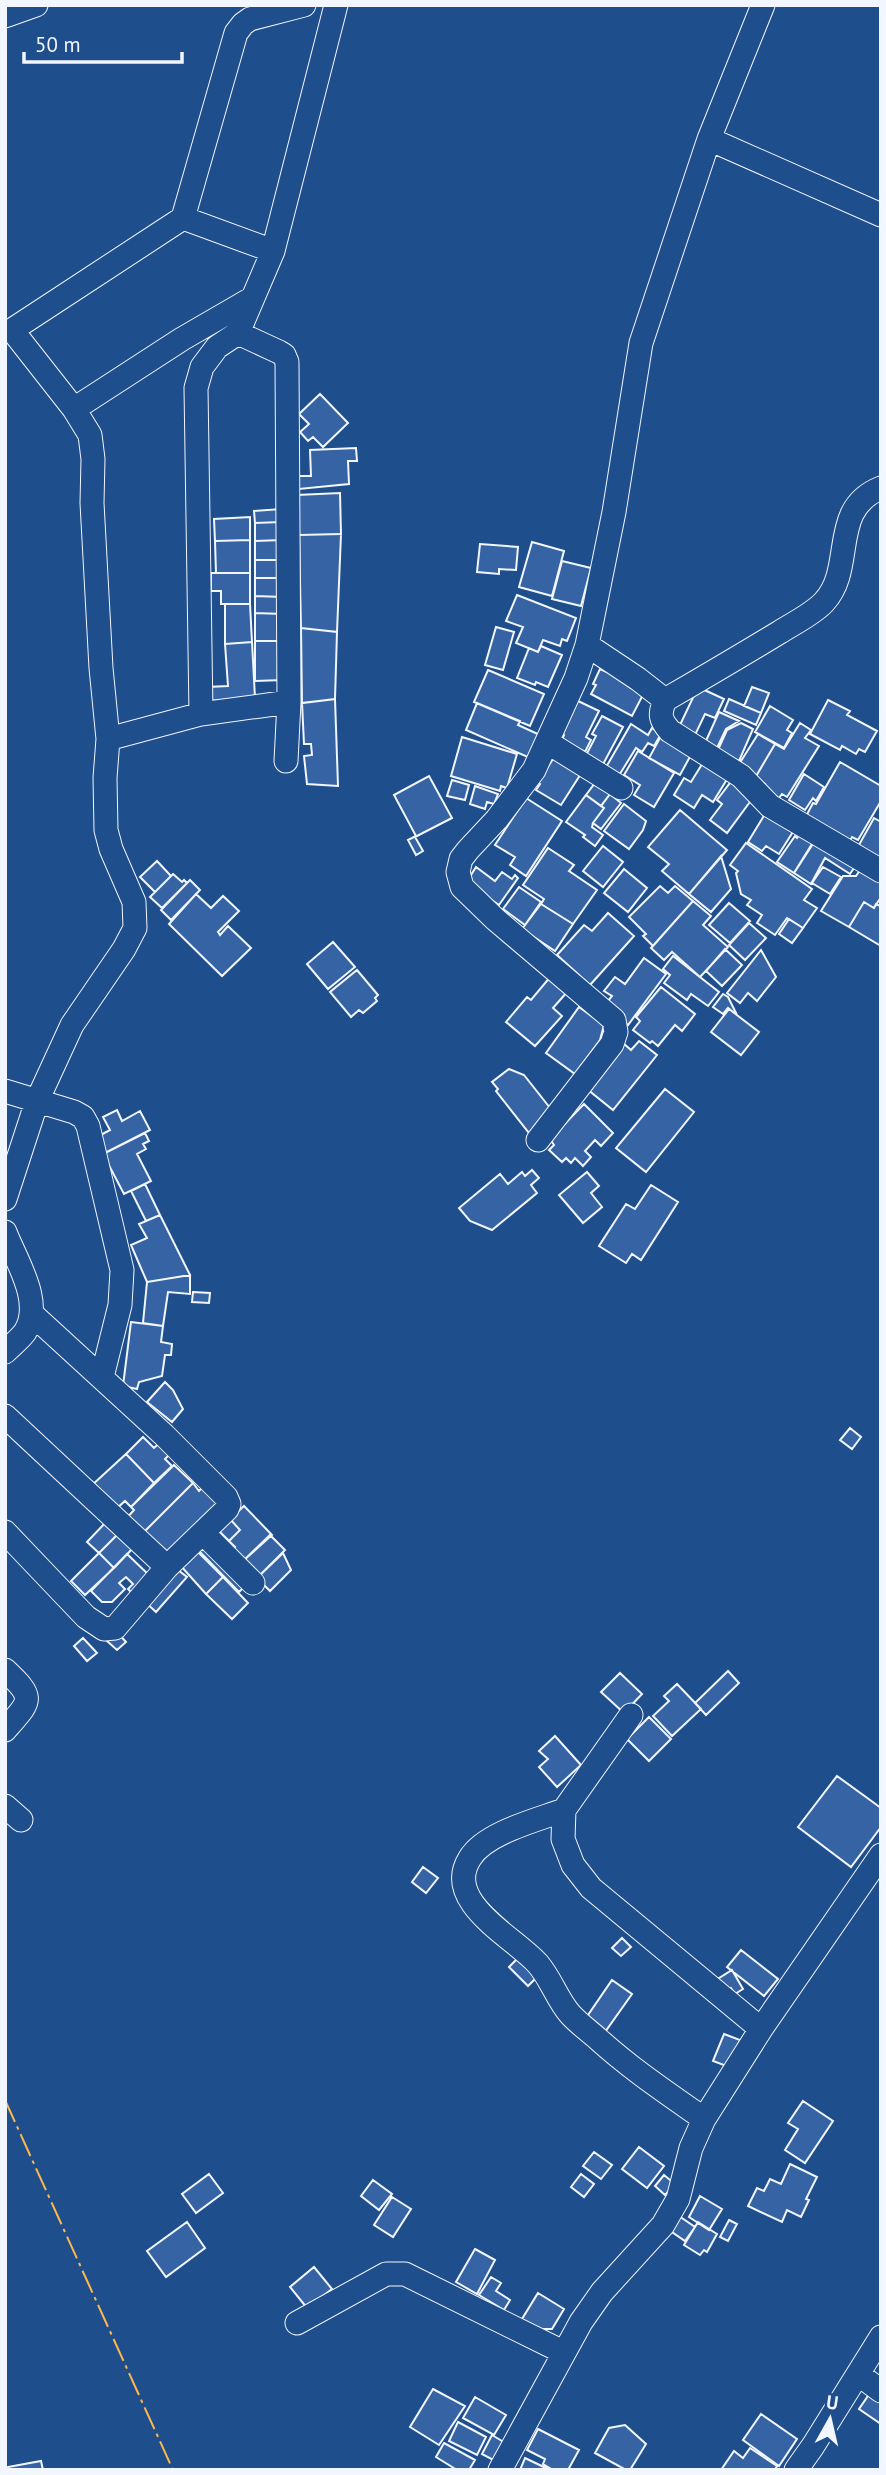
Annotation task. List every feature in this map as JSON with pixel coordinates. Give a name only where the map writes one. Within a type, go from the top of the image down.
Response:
[{"type":"street","points":[[10,11],[36,5]]},
{"type":"street","points":[[6,1192],[37,1101],[72,1025],[124,949],[135,928],[134,902],[111,849],[106,830],[105,778],[108,739],[101,667],[90,435],[74,409],[9,327],[183,218],[236,33],[250,19],[304,5]]},
{"type":"street","points":[[201,714],[196,388],[202,366],[217,347],[238,333],[273,251],[336,5]]},
{"type":"street","points":[[538,1140],[612,1044],[616,1032],[614,1020],[495,919],[462,887],[458,873],[461,859],[497,819],[534,770],[576,678],[587,645],[614,512],[640,343],[709,139],[762,5]]},
{"type":"street","points":[[709,139],[881,215]]},
{"type":"street","points":[[183,218],[273,251]]},
{"type":"street","points":[[74,409],[251,299]]},
{"type":"street","points":[[238,333],[279,352],[287,362],[289,702],[286,761]]},
{"type":"street","points":[[881,488],[863,496],[855,506],[848,524],[836,582],[825,602],[777,634],[665,700],[660,711],[661,722],[670,731],[741,776],[770,806],[881,870]]},
{"type":"street","points":[[587,645],[665,700]]},
{"type":"street","points":[[108,739],[201,714],[289,702]]},
{"type":"street","points":[[547,742],[621,788]]},
{"type":"street","points":[[5,1091],[83,1117],[88,1126],[122,1270],[120,1305],[102,1377]]},
{"type":"street","points":[[5,1232],[29,1293],[33,1314],[226,1497],[229,1504],[167,1567],[115,1628],[104,1629],[86,1617],[5,1532]]},
{"type":"street","points":[[5,1352],[24,1332],[33,1314]]},
{"type":"street","points":[[5,1416],[167,1567]]},
{"type":"street","points":[[203,1533],[253,1583]]},
{"type":"street","points":[[5,1670],[23,1686],[28,1698],[25,1707],[5,1730]]},
{"type":"street","points":[[631,1715],[564,1810],[563,1839],[573,1865],[591,1888],[761,2029]]},
{"type":"street","points":[[564,1810],[490,1839],[470,1857],[464,1874],[464,1889],[477,1911],[544,1972],[569,2014],[628,2066],[704,2119]]},
{"type":"street","points":[[500,2470],[563,2352],[602,2292],[663,2225],[678,2199],[691,2148],[704,2119],[761,2029],[881,1855]]},
{"type":"street","points":[[297,2323],[386,2274],[405,2274],[563,2352]]},
{"type":"street","points":[[796,2470],[881,2337]]},
{"type":"street","points":[[858,2374],[881,2391]]},
{"type":"building","points":[[320,394],[348,423],[323,447],[313,437],[308,441],[300,432],[309,424],[299,414]]},
{"type":"building","points":[[356,448],[357,461],[348,461],[349,484],[299,489],[298,476],[311,476],[310,450]]},
{"type":"building","points":[[340,493],[341,534],[299,535],[297,495]]},
{"type":"building","points":[[281,509],[281,522],[255,523],[254,511]]},
{"type":"building","points":[[250,517],[250,540],[215,541],[214,519]]},
{"type":"building","points":[[281,522],[282,540],[255,541],[255,523]]},
{"type":"building","points":[[341,534],[337,632],[301,628],[299,535]]},
{"type":"building","points":[[250,540],[250,573],[216,573],[215,541]]},
{"type":"building","points":[[282,540],[283,560],[255,560],[255,541]]},
{"type":"building","points":[[532,542],[564,551],[552,596],[519,587]]},
{"type":"building","points":[[480,544],[518,547],[516,570],[499,569],[499,574],[477,572]]},
{"type":"building","points":[[255,560],[283,560],[283,578],[255,578]]},
{"type":"building","points":[[562,561],[591,568],[581,606],[552,599]]},
{"type":"building","points":[[211,573],[250,573],[250,604],[221,604],[221,591],[211,591]]},
{"type":"building","points":[[255,578],[283,578],[283,597],[255,596]]},
{"type":"building","points":[[517,595],[576,618],[567,641],[562,639],[560,646],[543,640],[538,652],[516,643],[523,627],[506,621]]},
{"type":"building","points":[[255,596],[283,597],[283,614],[255,613]]},
{"type":"building","points":[[225,604],[250,604],[252,642],[225,644]]},
{"type":"building","points":[[255,613],[283,614],[282,641],[255,641]]},
{"type":"building","points":[[496,627],[514,632],[503,670],[485,665]]},
{"type":"building","points":[[301,628],[337,632],[335,699],[302,703]]},
{"type":"building","points":[[255,641],[282,641],[283,680],[255,681]]},
{"type":"building","points":[[252,642],[255,698],[208,701],[207,687],[228,686],[225,644]]},
{"type":"building","points":[[541,646],[562,655],[548,687],[517,678],[529,648],[538,652]]},
{"type":"building","points":[[600,669],[646,689],[632,716],[591,694]]},
{"type":"building","points":[[488,670],[544,694],[530,726],[474,702]]},
{"type":"building","points":[[698,687],[724,699],[715,718],[705,714],[695,735],[679,727]]},
{"type":"building","points":[[752,687],[769,693],[761,713],[744,706]]},
{"type":"building","points":[[335,699],[338,786],[307,784],[304,756],[312,755],[311,744],[304,744],[302,703]]},
{"type":"building","points":[[729,699],[761,713],[756,725],[724,711]]},
{"type":"building","points":[[576,700],[599,711],[586,737],[591,740],[585,752],[562,740],[564,735],[559,733]]},
{"type":"building","points":[[828,700],[850,711],[847,715],[877,731],[865,752],[859,749],[856,754],[842,746],[840,750],[810,734]]},
{"type":"building","points":[[477,703],[520,721],[518,725],[540,735],[530,758],[466,730]]},
{"type":"building","points":[[770,706],[793,720],[787,730],[792,733],[784,748],[755,732]]},
{"type":"building","points":[[719,712],[739,721],[726,729],[717,748],[705,743]]},
{"type":"building","points":[[602,716],[623,727],[601,768],[584,759],[596,736],[592,734]]},
{"type":"building","points":[[741,723],[753,729],[739,761],[717,752],[727,730]]},
{"type":"building","points":[[800,723],[811,730],[805,738],[819,746],[787,797],[782,794],[779,798],[762,788],[765,784],[755,778],[775,744],[784,749]]},
{"type":"building","points":[[631,724],[648,735],[652,728],[661,734],[654,746],[648,743],[642,752],[636,748],[618,777],[605,769]]},
{"type":"building","points":[[758,734],[775,744],[755,778],[736,769]]},
{"type":"building","points":[[661,736],[692,753],[680,775],[649,758]]},
{"type":"building","points":[[462,737],[517,754],[507,788],[501,786],[500,791],[451,776]]},
{"type":"building","points":[[638,751],[674,773],[654,807],[634,795],[640,785],[624,775]]},
{"type":"building","points":[[555,756],[582,772],[561,805],[536,790],[540,784],[534,780]]},
{"type":"building","points":[[704,761],[729,776],[713,802],[702,795],[694,808],[674,795],[684,778],[691,782]]},
{"type":"building","points":[[840,762],[881,786],[881,801],[858,840],[852,837],[849,842],[804,820]]},
{"type":"building","points":[[804,774],[824,787],[816,801],[813,798],[805,810],[789,800]]},
{"type":"building","points":[[429,776],[452,818],[415,837],[423,851],[416,855],[408,840],[416,836],[394,795]]},
{"type":"building","points":[[733,779],[755,795],[727,833],[710,820],[722,804],[717,800]]},
{"type":"building","points":[[452,780],[469,785],[465,800],[447,796]]},
{"type":"building","points":[[595,783],[610,794],[601,806],[586,795]]},
{"type":"building","points":[[475,786],[498,794],[494,804],[487,802],[485,809],[470,804]]},
{"type":"building","points":[[610,794],[621,803],[601,829],[593,823]]},
{"type":"building","points":[[586,795],[604,808],[592,827],[603,835],[595,846],[566,822]]},
{"type":"building","points":[[526,798],[562,821],[526,876],[510,865],[515,857],[495,845]]},
{"type":"building","points":[[624,804],[646,821],[643,830],[629,849],[604,831]]},
{"type":"building","points":[[768,809],[796,827],[779,854],[766,846],[762,851],[748,842]]},
{"type":"building","points":[[680,810],[727,850],[689,894],[662,871],[669,864],[648,847]]},
{"type":"building","points":[[874,818],[881,822],[881,859],[855,852]]},
{"type":"building","points":[[802,830],[816,839],[794,873],[777,862]]},
{"type":"building","points":[[817,836],[858,862],[850,874],[825,858],[811,884],[794,873]]},
{"type":"building","points":[[746,843],[812,889],[804,900],[817,908],[803,928],[787,918],[775,935],[757,923],[762,915],[747,905],[751,900],[741,894],[736,873],[738,871],[730,865]]},
{"type":"building","points":[[603,846],[623,862],[603,887],[583,871]]},
{"type":"building","points":[[548,848],[574,865],[569,871],[597,890],[573,924],[541,904],[544,899],[523,885]]},
{"type":"building","points":[[721,856],[731,889],[711,912],[689,894]]},
{"type":"building","points":[[157,861],[171,876],[155,892],[140,877]]},
{"type":"building","points":[[865,863],[881,881],[881,897],[874,908],[864,902],[849,927],[821,911],[843,876],[856,876]]},
{"type":"building","points":[[476,867],[495,881],[502,872],[512,879],[515,875],[518,878],[499,905],[466,883]]},
{"type":"building","points":[[823,867],[841,877],[830,894],[812,883]]},
{"type":"building","points":[[624,869],[647,888],[628,912],[604,893]]},
{"type":"building","points":[[173,874],[187,883],[162,908],[150,897]]},
{"type":"building","points":[[190,880],[200,890],[171,920],[161,910]]},
{"type":"building","points":[[660,886],[668,893],[675,886],[693,901],[653,946],[643,936],[646,934],[629,917]]},
{"type":"building","points":[[519,887],[541,902],[525,925],[503,909]]},
{"type":"building","points":[[196,894],[211,908],[223,896],[239,911],[218,932],[220,935],[228,926],[251,948],[222,976],[169,924]]},
{"type":"building","points":[[693,901],[711,916],[703,925],[728,947],[700,977],[672,952],[664,960],[651,948]]},
{"type":"building","points":[[864,902],[874,908],[876,904],[881,905],[881,946],[849,927]]},
{"type":"building","points":[[729,903],[750,921],[730,943],[709,925]]},
{"type":"building","points":[[541,904],[573,924],[555,951],[522,929]]},
{"type":"building","points":[[608,913],[634,936],[590,985],[557,955],[584,925],[592,931]]},
{"type":"building","points":[[789,919],[803,928],[792,943],[779,934]]},
{"type":"building","points":[[749,923],[766,938],[745,960],[729,945]]},
{"type":"building","points":[[333,942],[355,967],[328,989],[307,964]]},
{"type":"building","points":[[725,949],[742,965],[722,986],[706,971]]},
{"type":"building","points":[[761,950],[776,977],[757,1001],[748,993],[740,1003],[727,993]]},
{"type":"building","points":[[673,956],[719,992],[708,1006],[691,994],[687,1000],[664,983],[670,975],[663,969]]},
{"type":"building","points":[[644,958],[666,974],[628,1025],[603,1007],[612,996],[604,991],[615,977],[625,984]]},
{"type":"building","points":[[357,970],[378,995],[375,998],[377,1001],[363,1013],[359,1010],[351,1017],[330,992]]},
{"type":"building","points":[[551,976],[568,991],[553,1008],[562,1016],[535,1046],[506,1022],[527,997],[531,1000]]},
{"type":"building","points":[[661,987],[695,1014],[682,1031],[675,1025],[658,1046],[633,1030],[640,1021],[636,1017]]},
{"type":"building","points":[[723,994],[728,997],[737,1015],[728,1008],[723,1014],[713,1007]]},
{"type":"building","points":[[579,1007],[604,1025],[600,1040],[575,1074],[546,1053]]},
{"type":"building","points":[[729,1009],[759,1032],[741,1055],[711,1032]]},
{"type":"building","points":[[639,1041],[657,1055],[613,1110],[587,1089],[623,1043],[631,1050]]},
{"type":"building","points":[[509,1069],[524,1075],[554,1113],[529,1133],[492,1082]]},
{"type":"building","points":[[665,1089],[694,1112],[646,1172],[616,1148]]},
{"type":"building","points":[[584,1104],[613,1133],[601,1146],[595,1140],[585,1151],[591,1157],[583,1166],[575,1158],[571,1163],[566,1158],[562,1162],[549,1150],[554,1145],[550,1139]]},
{"type":"building","points":[[117,1110],[122,1121],[140,1111],[150,1130],[103,1154],[95,1138],[110,1130],[103,1117]]},
{"type":"building","points":[[145,1133],[149,1141],[143,1144],[146,1149],[137,1154],[151,1181],[124,1194],[103,1154]]},
{"type":"building","points":[[532,1170],[539,1178],[531,1185],[537,1193],[492,1230],[470,1221],[459,1208],[500,1174],[508,1184],[522,1172],[525,1176]]},
{"type":"building","points":[[587,1172],[599,1186],[591,1193],[602,1207],[583,1223],[559,1195]]},
{"type":"building","points":[[145,1184],[160,1215],[146,1221],[131,1191]]},
{"type":"building","points":[[651,1185],[678,1202],[641,1260],[632,1254],[626,1263],[599,1246],[626,1204],[635,1209]]},
{"type":"building","points":[[160,1215],[190,1275],[147,1282],[131,1245],[147,1238],[139,1224]]},
{"type":"building","points":[[190,1275],[190,1294],[168,1292],[163,1326],[143,1323],[147,1282]]},
{"type":"building","points":[[193,1292],[210,1293],[209,1303],[192,1302]]},
{"type":"building","points":[[131,1322],[163,1326],[161,1342],[172,1344],[171,1355],[165,1355],[162,1376],[139,1382],[137,1389],[123,1386]]},
{"type":"building","points":[[165,1382],[173,1390],[183,1409],[172,1422],[147,1402]]},
{"type":"building","points":[[850,1428],[861,1437],[852,1449],[840,1440]]},
{"type":"building","points":[[143,1437],[154,1448],[163,1440],[173,1451],[165,1459],[172,1466],[154,1483],[126,1454]]},
{"type":"building","points":[[126,1454],[154,1483],[131,1507],[125,1501],[115,1510],[91,1486]]},
{"type":"building","points":[[174,1465],[193,1483],[140,1536],[124,1521],[134,1510],[131,1507]]},
{"type":"building","points":[[193,1483],[199,1491],[206,1484],[219,1504],[165,1559],[140,1536]]},
{"type":"building","points":[[244,1506],[272,1535],[242,1562],[230,1551],[235,1547],[229,1541],[240,1530],[230,1519]]},
{"type":"building","points":[[230,1519],[240,1530],[229,1541],[218,1530]]},
{"type":"building","points":[[107,1521],[119,1533],[99,1553],[87,1542]]},
{"type":"building","points":[[119,1533],[134,1547],[114,1568],[99,1553]]},
{"type":"building","points":[[270,1535],[285,1550],[257,1578],[242,1562]]},
{"type":"building","points":[[206,1544],[246,1585],[239,1592],[199,1551]]},
{"type":"building","points":[[196,1550],[223,1577],[206,1594],[180,1565]]},
{"type":"building","points":[[99,1553],[114,1568],[85,1595],[71,1581]]},
{"type":"building","points":[[283,1553],[291,1570],[270,1591],[257,1578]]},
{"type":"building","points":[[127,1554],[149,1575],[132,1593],[128,1589],[133,1584],[126,1577],[119,1583],[125,1589],[112,1602],[102,1602],[91,1591]]},
{"type":"building","points":[[174,1567],[187,1577],[156,1612],[144,1601]]},
{"type":"building","points":[[223,1577],[248,1603],[232,1619],[206,1594]]},
{"type":"building","points":[[117,1632],[126,1642],[117,1650],[107,1641]]},
{"type":"building","points":[[83,1638],[97,1653],[87,1661],[74,1646]]},
{"type":"building","points":[[728,1671],[739,1683],[706,1715],[695,1703]]},
{"type":"building","points":[[620,1673],[642,1694],[624,1713],[601,1692]]},
{"type":"building","points":[[677,1684],[701,1709],[672,1736],[653,1716],[669,1701],[664,1696]]},
{"type":"building","points":[[649,1717],[671,1739],[649,1761],[627,1739]]},
{"type":"building","points":[[555,1736],[581,1765],[557,1787],[539,1767],[548,1759],[539,1751]]},
{"type":"building","points":[[837,1776],[881,1808],[881,1827],[851,1867],[798,1827]]},
{"type":"building","points":[[423,1867],[438,1878],[426,1893],[412,1882]]},
{"type":"building","points":[[622,1938],[631,1947],[621,1956],[612,1948]]},
{"type":"building","points":[[741,1950],[778,1979],[764,1996],[727,1967]]},
{"type":"building","points":[[522,1954],[541,1973],[528,1986],[509,1967]]},
{"type":"building","points":[[732,1970],[743,1989],[735,1994],[731,1988],[724,1992],[716,1980]]},
{"type":"building","points":[[612,1980],[632,1994],[605,2032],[586,2018]]},
{"type":"building","points":[[724,2034],[740,2040],[729,2067],[713,2061]]},
{"type":"building","points":[[803,2101],[833,2121],[805,2163],[785,2150],[798,2129],[788,2123]]},
{"type":"building","points":[[639,2147],[664,2166],[647,2188],[622,2169]]},
{"type":"building","points":[[594,2152],[612,2165],[601,2179],[583,2166]]},
{"type":"building","points":[[790,2164],[817,2177],[801,2217],[787,2210],[782,2222],[748,2206],[757,2188],[764,2191],[770,2179],[781,2184]]},
{"type":"building","points":[[209,2174],[223,2193],[196,2213],[182,2194]]},
{"type":"building","points":[[581,2174],[594,2184],[584,2197],[571,2187]]},
{"type":"building","points":[[664,2175],[675,2184],[665,2195],[655,2186]]},
{"type":"building","points":[[373,2180],[392,2194],[379,2210],[361,2196]]},
{"type":"building","points":[[700,2196],[722,2209],[709,2230],[689,2217]]},
{"type":"building","points":[[392,2197],[411,2209],[393,2237],[374,2225]]},
{"type":"building","points":[[679,2216],[695,2227],[685,2241],[669,2230]]},
{"type":"building","points":[[729,2220],[737,2224],[728,2241],[720,2237]]},
{"type":"building","points":[[187,2222],[205,2248],[166,2277],[147,2251]]},
{"type":"building","points":[[698,2222],[717,2234],[707,2252],[704,2250],[700,2255],[684,2245]]},
{"type":"building","points":[[475,2249],[495,2260],[477,2294],[456,2282]]},
{"type":"building","points":[[314,2267],[332,2289],[307,2308],[290,2287]]},
{"type":"building","points":[[491,2277],[501,2283],[496,2291],[510,2300],[504,2310],[479,2295]]},
{"type":"building","points":[[538,2293],[564,2309],[552,2329],[540,2329],[522,2319]]},
{"type":"building","points":[[433,2389],[465,2406],[439,2445],[410,2427]]},
{"type":"building","points":[[870,2393],[881,2401],[881,2424],[859,2409]]},
{"type":"building","points":[[475,2397],[506,2415],[494,2435],[463,2418]]},
{"type":"building","points":[[761,2414],[797,2439],[779,2466],[743,2440]]},
{"type":"building","points":[[458,2422],[486,2437],[477,2455],[449,2441]]},
{"type":"building","points":[[625,2425],[646,2444],[630,2470],[595,2453],[609,2428]]},
{"type":"building","points":[[538,2429],[579,2450],[568,2470],[553,2470],[543,2464],[545,2459],[527,2450]]},
{"type":"building","points":[[492,2435],[507,2444],[497,2462],[482,2454]]},
{"type":"building","points":[[444,2443],[475,2460],[469,2470],[457,2470],[436,2457]]},
{"type":"building","points":[[750,2448],[777,2466],[775,2470],[721,2470],[734,2451],[743,2458]]},
{"type":"building","points":[[525,2458],[550,2470],[520,2470]]},
{"type":"building","points":[[41,2461],[43,2470],[9,2470],[8,2467]]},
{"type":"power","points":[[5,2100],[173,2470]]}]
